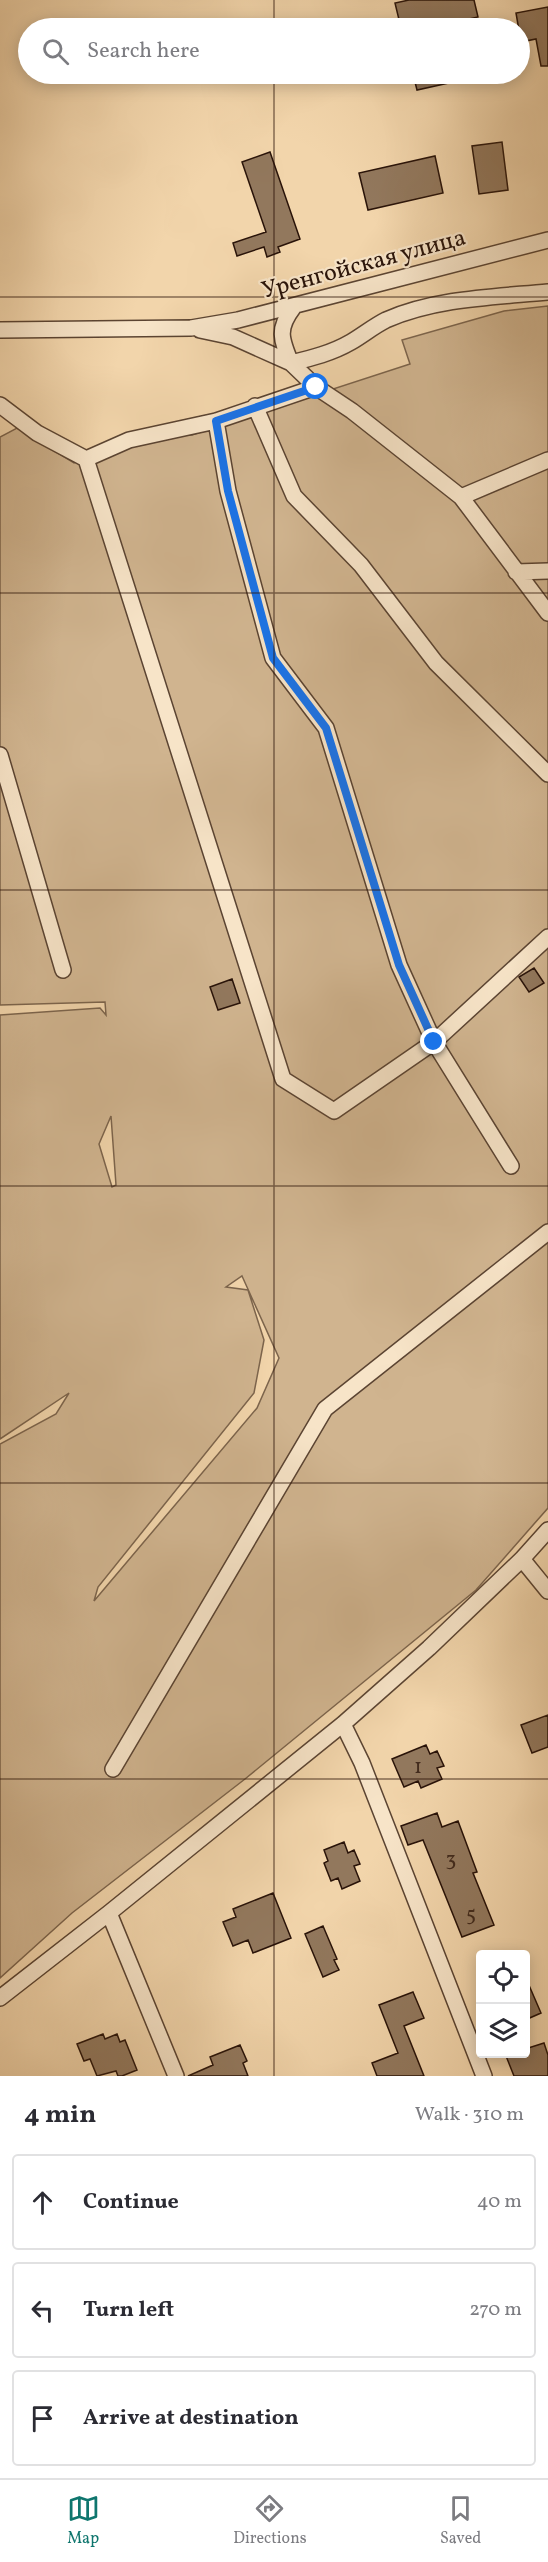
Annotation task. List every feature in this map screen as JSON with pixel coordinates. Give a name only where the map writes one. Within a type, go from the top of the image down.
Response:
[{"type":"street","name":"Уренгойская улица","points":[[191,328],[293,308],[548,240]]},
{"type":"street","points":[[291,363],[324,355],[350,343],[386,321],[421,309],[466,300],[548,292]]},
{"type":"street","points":[[291,363],[283,343],[282,323],[293,308]]},
{"type":"street","points":[[0,332],[191,328],[233,337],[291,363],[316,387],[352,411],[461,497],[548,613]]},
{"type":"street","points":[[86,459],[129,440],[216,421],[316,387]]},
{"type":"street","points":[[0,405],[36,433],[86,459],[283,1079],[334,1111],[434,1042],[548,937]]},
{"type":"street","points":[[255,406],[294,496],[361,565],[436,663],[548,774]]},
{"type":"street","points":[[216,421],[228,491],[273,658],[326,728],[399,965],[434,1042],[511,1166]]},
{"type":"street","points":[[461,497],[548,460]]},
{"type":"street","points":[[516,572],[548,572]]},
{"type":"street","points":[[0,755],[63,970]]},
{"type":"street","points":[[113,1769],[325,1409],[548,1232]]},
{"type":"street","points":[[0,1998],[343,1724],[429,1648],[522,1559],[548,1530]]},
{"type":"street","points":[[522,1559],[548,1591]]},
{"type":"street","points":[[343,1724],[362,1762],[484,2076]]},
{"type":"street","points":[[109,1913],[176,2076]]},
{"type":"shaded area","points":[[548,306],[548,1508],[476,1590],[245,1779],[72,1913],[0,1978],[0,1444],[56,1414],[69,1393],[0,1439],[0,1015],[100,1008],[106,1015],[105,1002],[0,1005],[0,437],[17,428],[74,463],[134,436],[192,435],[410,364],[402,340],[504,311]],"holes":[[[111,1116],[116,1185],[112,1187],[99,1144]],[[242,1276],[279,1358],[257,1408],[94,1601],[98,1587],[254,1393],[264,1340],[248,1290],[226,1287]]]},
{"type":"building","points":[[409,0],[474,0],[478,17],[399,18],[395,3]]},
{"type":"building","points":[[548,7],[548,66],[541,66],[536,39],[530,40],[530,18],[517,18],[516,13]]},
{"type":"building","points":[[416,84],[444,84],[417,90]]},
{"type":"building","points":[[502,142],[508,190],[479,194],[472,146]]},
{"type":"building","points":[[270,152],[300,239],[278,247],[280,252],[267,257],[264,247],[237,256],[233,243],[266,232],[242,162]]},
{"type":"building","points":[[435,156],[443,193],[368,210],[359,173]]},
{"type":"building","points":[[534,968],[544,983],[529,992],[519,977]]},
{"type":"building","points":[[232,979],[240,1003],[218,1010],[210,987]]},
{"type":"building","points":[[548,1715],[548,1747],[532,1753],[521,1725]]},
{"type":"building","points":[[426,1745],[430,1754],[437,1751],[444,1766],[437,1768],[442,1779],[421,1788],[418,1781],[404,1787],[392,1759]]},
{"type":"building","points":[[437,1813],[442,1827],[458,1821],[477,1872],[473,1873],[494,1925],[462,1937],[423,1840],[408,1845],[401,1826]]},
{"type":"building","points":[[344,1842],[348,1853],[354,1850],[360,1864],[354,1866],[360,1881],[342,1889],[338,1878],[331,1881],[324,1863],[328,1861],[324,1850]]},
{"type":"building","points":[[273,1893],[291,1938],[253,1953],[248,1940],[233,1946],[223,1922],[236,1917],[233,1909]]},
{"type":"building","points":[[323,1926],[337,1959],[334,1960],[339,1970],[323,1977],[305,1934]]},
{"type":"building","points":[[530,1988],[541,2013],[530,2018]]},
{"type":"building","points":[[413,1992],[424,2018],[404,2026],[424,2076],[377,2076],[372,2063],[398,2053],[379,2005]]},
{"type":"building","points":[[103,2034],[105,2039],[117,2034],[120,2042],[125,2040],[137,2070],[122,2076],[118,2076],[116,2071],[97,2076],[90,2059],[84,2061],[77,2044]]},
{"type":"building","points":[[544,2043],[548,2055],[548,2076],[514,2076],[507,2058],[530,2058],[530,2047]]},
{"type":"building","points":[[240,2045],[247,2061],[243,2063],[248,2076],[188,2076],[213,2065],[210,2057]]},
{"type":"route","points":[[316,387],[216,421],[228,491],[273,658],[326,728],[399,965],[434,1042]]}]
